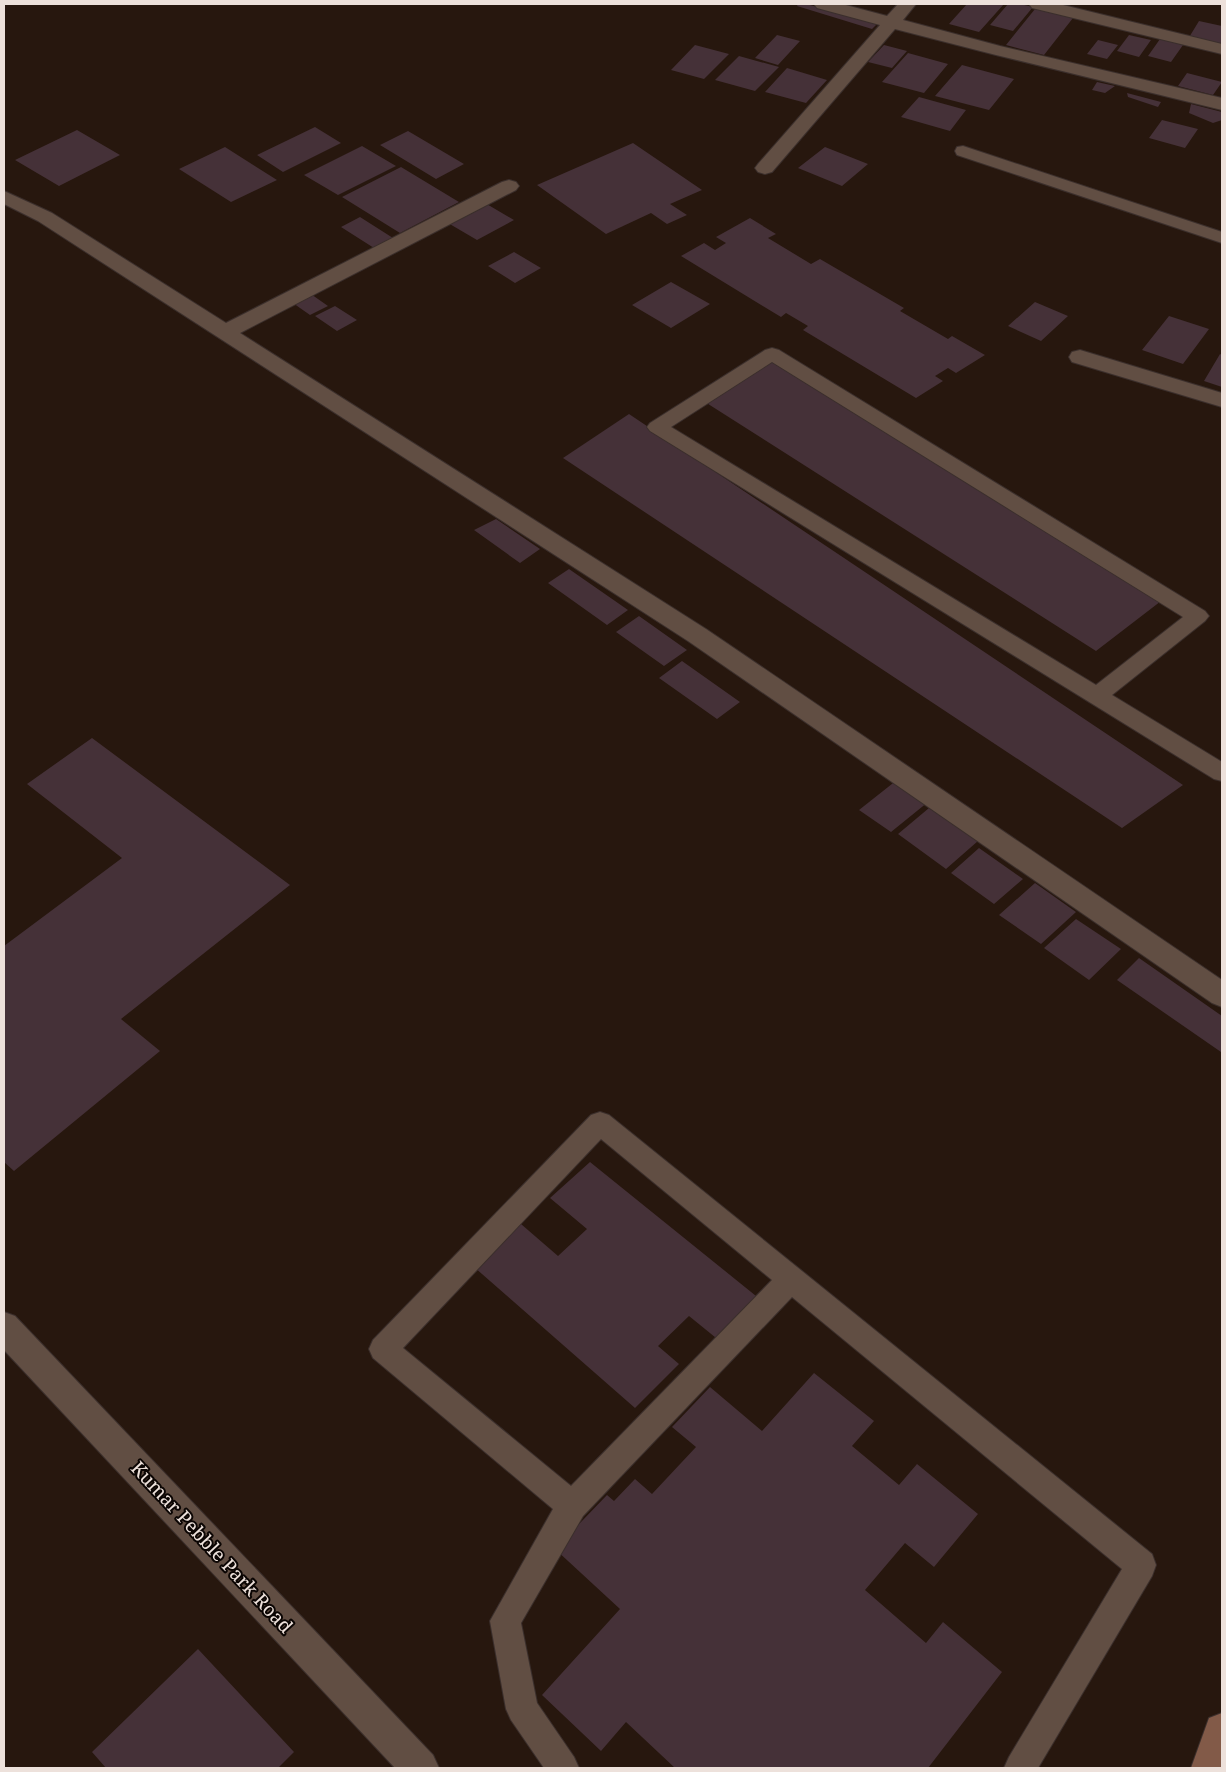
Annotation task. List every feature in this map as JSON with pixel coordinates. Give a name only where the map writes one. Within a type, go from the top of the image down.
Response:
[{"type":"main road","points":[[1210,1768],[1222,1731]]},
{"type":"street","points":[[823,4],[891,23],[1222,104]]},
{"type":"street","points":[[765,168],[907,4]]},
{"type":"street","points":[[1038,4],[1222,49]]},
{"type":"street","points":[[225,332],[509,186]]},
{"type":"street","points":[[4,198],[45,217],[697,635],[1222,996]]},
{"type":"street","points":[[1080,357],[1222,400]]},
{"type":"street","name":"Kumar Pebble Park Road","points":[[4,1326],[420,1768]]},
{"type":"lane","points":[[963,151],[1222,238]]},
{"type":"lane","points":[[1097,696],[1198,616],[772,354],[658,427],[1222,773]]},
{"type":"lane","points":[[572,1506],[383,1349],[600,1122],[1141,1565],[1020,1768]]},
{"type":"lane","points":[[563,1768],[522,1709],[505,1621],[572,1506],[791,1278]]},
{"type":"building","points":[[798,4],[806,4],[878,23],[872,29],[797,6]]},
{"type":"building","points":[[967,4],[1004,4],[979,32],[949,24]]},
{"type":"building","points":[[1008,4],[1033,7],[1013,31],[990,25]]},
{"type":"building","points":[[1035,9],[1073,18],[1044,55],[1006,45]]},
{"type":"building","points":[[1199,21],[1222,26],[1222,47],[1188,39]]},
{"type":"building","points":[[777,35],[800,41],[778,65],[755,58]]},
{"type":"building","points":[[1129,35],[1151,40],[1139,57],[1117,51]]},
{"type":"building","points":[[1160,39],[1183,45],[1171,62],[1148,56]]},
{"type":"building","points":[[1098,40],[1118,45],[1107,59],[1087,54]]},
{"type":"building","points":[[695,45],[729,54],[704,79],[671,70]]},
{"type":"building","points":[[884,45],[907,51],[892,68],[868,62]]},
{"type":"building","points":[[908,53],[948,64],[924,93],[882,82]]},
{"type":"building","points":[[739,56],[779,67],[755,91],[715,80]]},
{"type":"building","points":[[962,65],[1014,79],[989,110],[935,96]]},
{"type":"building","points":[[787,68],[827,80],[806,103],[765,92]]},
{"type":"building","points":[[1187,73],[1222,82],[1213,95],[1178,86]]},
{"type":"building","points":[[1097,82],[1115,86],[1105,93],[1092,90]]},
{"type":"building","points":[[1127,93],[1161,102],[1158,107],[1128,97]]},
{"type":"building","points":[[919,97],[966,110],[950,131],[901,117]]},
{"type":"building","points":[[1191,104],[1222,112],[1222,120],[1213,123],[1189,113]]},
{"type":"building","points":[[1162,120],[1198,129],[1185,148],[1149,138]]},
{"type":"building","points":[[315,127],[341,143],[283,172],[257,155]]},
{"type":"building","points":[[77,130],[120,155],[59,186],[15,160]]},
{"type":"building","points":[[408,131],[464,164],[436,179],[380,145]]},
{"type":"building","points":[[633,143],[702,190],[670,204],[687,215],[667,224],[651,213],[606,234],[537,185]]},
{"type":"building","points":[[362,146],[396,166],[338,195],[304,175]]},
{"type":"building","points":[[225,147],[277,180],[231,202],[179,169]]},
{"type":"building","points":[[825,147],[868,164],[842,186],[798,168]]},
{"type":"building","points":[[401,167],[459,202],[400,233],[342,197]]},
{"type":"building","points":[[485,203],[514,220],[477,240],[448,223]]},
{"type":"building","points":[[360,217],[393,238],[374,248],[341,227]]},
{"type":"building","points":[[750,218],[776,234],[768,238],[811,264],[820,259],[904,308],[900,311],[948,339],[952,336],[985,355],[956,373],[948,368],[935,376],[943,381],[916,398],[803,330],[808,326],[786,313],[781,317],[681,256],[704,243],[715,250],[726,243],[716,237]]},
{"type":"building","points":[[514,252],[541,268],[515,283],[488,266]]},
{"type":"building","points":[[671,282],[710,304],[671,328],[632,305]]},
{"type":"building","points":[[308,292],[328,306],[310,315],[290,301]]},
{"type":"building","points":[[1035,302],[1068,316],[1041,341],[1008,326]]},
{"type":"building","points":[[335,306],[357,320],[337,331],[315,316]]},
{"type":"building","points":[[1169,316],[1209,329],[1183,364],[1142,350]]},
{"type":"building","points":[[1220,354],[1222,355],[1222,387],[1204,381]]},
{"type":"building","points":[[774,360],[1165,598],[1096,651],[705,402]]},
{"type":"building","points":[[629,414],[1183,785],[1122,828],[563,458]]},
{"type":"building","points":[[496,519],[540,549],[520,563],[474,530]]},
{"type":"building","points":[[569,569],[628,610],[607,625],[548,583]]},
{"type":"building","points":[[639,616],[687,650],[664,666],[616,632]]},
{"type":"building","points":[[682,661],[740,702],[717,719],[659,678]]},
{"type":"building","points":[[92,738],[290,885],[121,1019],[160,1051],[14,1171],[4,1162],[4,946],[122,858],[27,784]]},
{"type":"building","points":[[902,776],[933,798],[891,832],[859,810]]},
{"type":"building","points":[[929,808],[978,841],[946,869],[898,834]]},
{"type":"building","points":[[979,848],[1023,879],[994,904],[951,873]]},
{"type":"building","points":[[1035,883],[1076,912],[1041,944],[999,915]]},
{"type":"building","points":[[1076,919],[1121,949],[1089,980],[1044,948]]},
{"type":"building","points":[[1139,958],[1222,1016],[1221,1052],[1117,980]]},
{"type":"building","points":[[590,1162],[761,1300],[721,1342],[689,1316],[658,1346],[679,1364],[635,1408],[474,1267],[521,1224],[558,1256],[587,1229],[550,1198]]},
{"type":"building","points":[[814,1373],[874,1421],[852,1446],[899,1485],[917,1464],[978,1514],[934,1567],[905,1543],[865,1590],[926,1643],[943,1622],[1002,1672],[928,1768],[675,1768],[626,1722],[601,1751],[542,1695],[620,1609],[555,1549],[607,1495],[614,1501],[635,1479],[652,1494],[696,1447],[672,1427],[710,1387],[762,1431]]},
{"type":"building","points":[[198,1649],[294,1752],[278,1768],[106,1768],[92,1752]]}]
